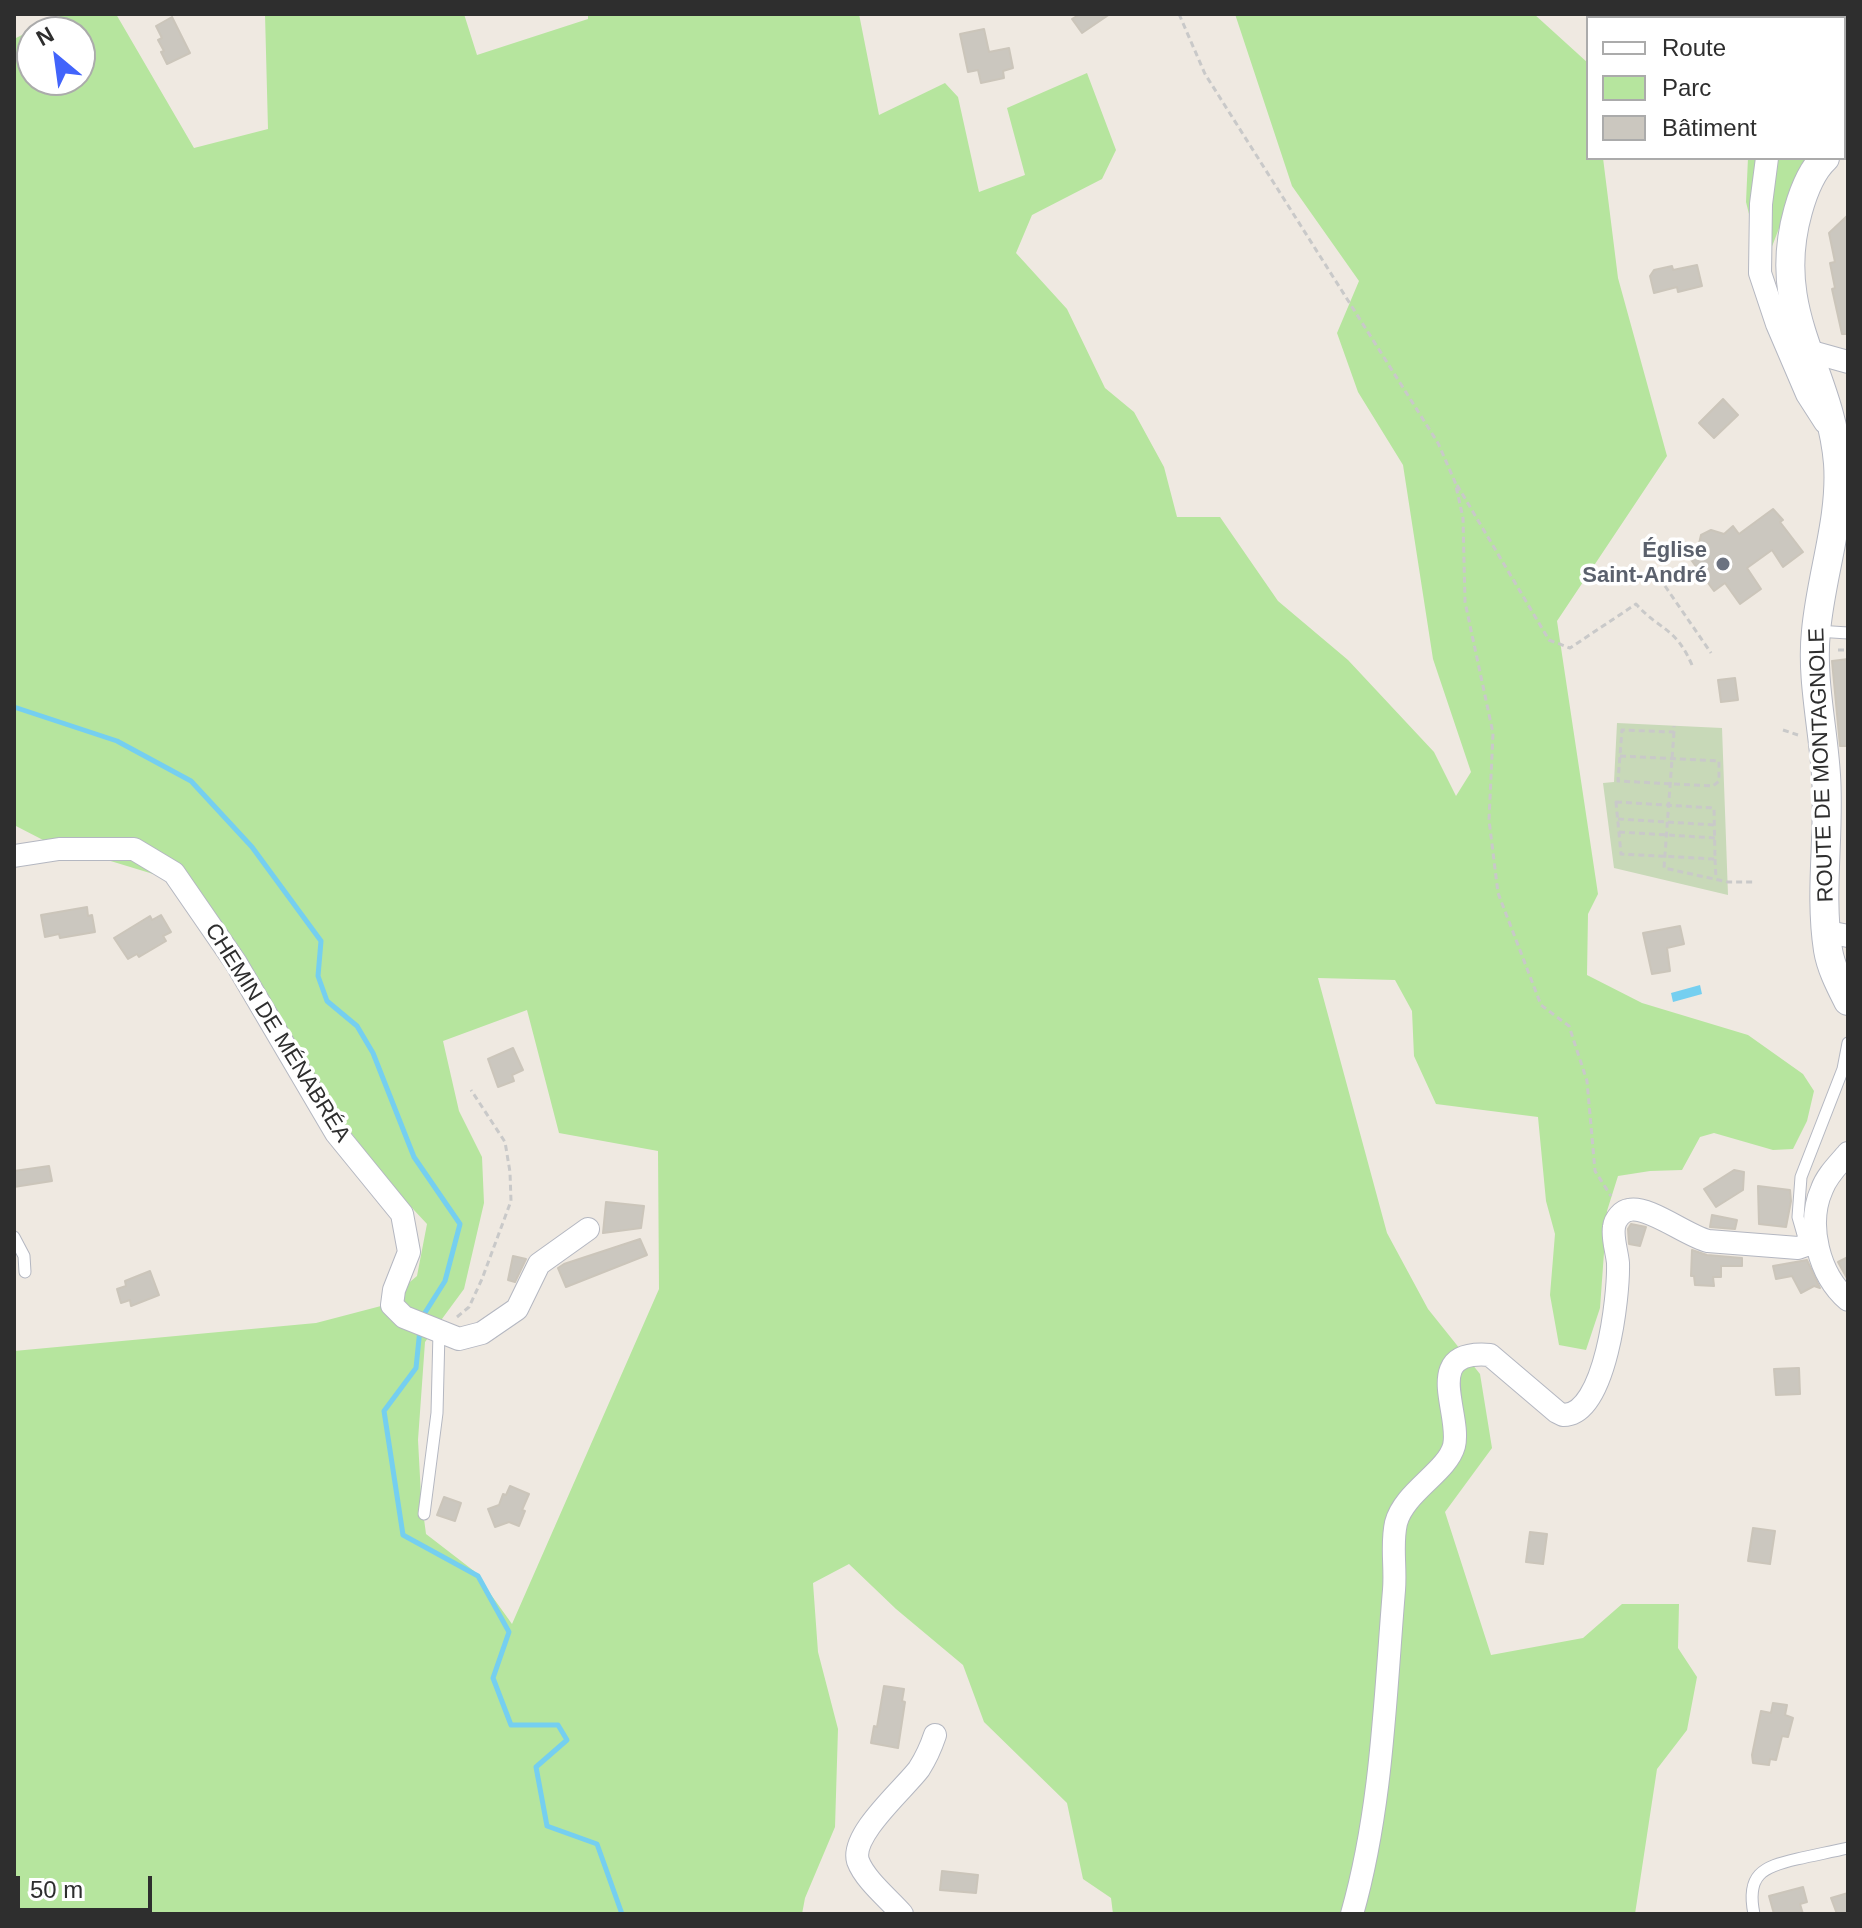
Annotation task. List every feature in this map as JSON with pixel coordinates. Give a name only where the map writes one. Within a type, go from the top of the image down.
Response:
[{"type":"street","points":[[1767,160],[1761,204],[1760,273],[1777,324],[1807,394],[1834,434]]},
{"type":"street","name":"ROUTE DE MONTAGNOLE","points":[[1824,160],[1810,180],[1800,204],[1790,250],[1789,272],[1793,306],[1834,434],[1838,466],[1837,500],[1815,631],[1815,662],[1826,778],[1824,893],[1838,934],[1828,948],[1848,1001]]},
{"type":"street","points":[[1805,350],[1848,362]]},
{"type":"street","name":"CHEMIN DE MÉNABRÉA","points":[[14,856],[59,849],[134,849],[174,873],[236,963],[336,1133],[402,1214],[409,1252],[394,1290],[392,1305],[404,1317],[433,1330]]},
{"type":"street","points":[[1848,1153],[1822,1187],[1810,1243],[1848,1300]]},
{"type":"street","points":[[1352,1914],[1369,1836],[1381,1754],[1394,1587],[1395,1528],[1404,1507],[1453,1449],[1448,1378],[1451,1369],[1468,1357],[1490,1355],[1557,1412],[1570,1415],[1576,1412],[1593,1390],[1608,1348],[1617,1277],[1614,1227],[1621,1213],[1632,1208],[1708,1241],[1798,1248],[1810,1243]]},
{"type":"street","points":[[433,1330],[459,1339],[482,1333],[517,1309],[539,1264],[588,1229]]},
{"type":"street","points":[[902,1914],[866,1873],[857,1856],[860,1843],[871,1824],[918,1770],[935,1735]]},
{"type":"lane","points":[[1815,631],[1848,633]]},
{"type":"lane","points":[[1810,1243],[1798,1217],[1801,1177],[1843,1069],[1848,1043]]},
{"type":"lane","points":[[14,1237],[24,1256],[25,1272]]},
{"type":"lane","points":[[424,1514],[437,1413],[433,1330]]},
{"type":"lane","points":[[1754,1914],[1751,1897],[1755,1879],[1771,1865],[1848,1848]]},
{"type":"path","points":[[1179,14],[1205,74],[1438,443],[1455,482],[1549,640],[1570,648],[1636,604],[1650,620],[1674,634],[1684,645],[1692,665]]},
{"type":"path","points":[[1455,482],[1463,518],[1465,602],[1493,733],[1489,820],[1498,893],[1541,1005],[1569,1026],[1587,1081],[1595,1171],[1621,1213]]},
{"type":"path","points":[[1665,586],[1711,653]]},
{"type":"path","points":[[1674,726],[1664,868],[1716,879],[1754,882]]},
{"type":"path","points":[[1620,756],[1719,761],[1719,781],[1713,786],[1618,781],[1622,730],[1674,732]]},
{"type":"path","points":[[1715,859],[1621,854],[1616,802],[1714,808],[1716,879]]},
{"type":"path","points":[[1618,819],[1715,825]]},
{"type":"path","points":[[1619,832],[1715,838]]},
{"type":"path","points":[[433,1330],[469,1307],[511,1201],[505,1142],[471,1090]]},
{"type":"green space","points":[[116,14],[194,148],[268,129],[265,14],[464,14],[477,55],[588,19],[588,14],[859,14],[879,115],[945,83],[958,97],[979,192],[1025,175],[1007,108],[1087,73],[1116,150],[1102,179],[1032,215],[1016,253],[1067,309],[1105,388],[1134,412],[1164,467],[1177,517],[1220,517],[1278,601],[1348,660],[1434,752],[1456,796],[1471,772],[1433,659],[1403,465],[1358,392],[1337,333],[1359,281],[1292,186],[1235,14],[1534,14],[1586,61],[1586,160],[1603,160],[1618,278],[1667,456],[1557,621],[1598,894],[1588,914],[1587,975],[1642,1003],[1748,1035],[1803,1074],[1814,1091],[1807,1121],[1793,1149],[1773,1150],[1714,1133],[1700,1137],[1682,1170],[1618,1176],[1607,1211],[1600,1308],[1586,1350],[1559,1345],[1550,1295],[1555,1234],[1546,1201],[1538,1117],[1436,1104],[1414,1056],[1412,1011],[1395,980],[1318,978],[1387,1233],[1428,1309],[1480,1374],[1492,1448],[1445,1512],[1491,1655],[1583,1638],[1622,1604],[1679,1604],[1678,1648],[1697,1677],[1687,1730],[1657,1769],[1635,1914],[1113,1914],[1111,1898],[1083,1879],[1067,1803],[984,1722],[963,1665],[896,1609],[849,1564],[813,1583],[818,1652],[838,1729],[835,1827],[805,1898],[802,1914],[14,1914],[14,1351],[316,1323],[381,1306],[417,1276],[427,1224],[386,1180],[163,877],[45,841],[14,825],[14,39],[16,96],[96,96],[96,16],[60,16]],"holes":[[[527,1010],[559,1133],[658,1151],[659,1289],[512,1624],[474,1571],[426,1534],[421,1496],[418,1440],[425,1342],[464,1289],[484,1203],[482,1157],[459,1111],[443,1041]]]},
{"type":"green space","points":[[1848,14],[1848,128],[1846,16],[1750,16]]},
{"type":"green space","points":[[1748,160],[1818,160],[1791,197],[1763,270],[1746,202]]},
{"type":"green space","points":[[1617,723],[1722,728],[1728,895],[1614,868],[1603,783],[1614,782]]},
{"type":"water","points":[[1700,985],[1702,994],[1673,1002],[1671,993]]},
{"type":"building","points":[[1080,14],[1110,14],[1082,33],[1072,19]]},
{"type":"building","points":[[172,17],[190,53],[167,64],[158,40],[162,38],[156,26]]},
{"type":"building","points":[[984,29],[989,52],[1009,48],[1013,68],[1003,71],[1004,78],[981,83],[978,70],[968,72],[960,34]]},
{"type":"building","points":[[1848,215],[1848,334],[1842,334],[1832,289],[1835,288],[1830,263],[1835,262],[1829,233]]},
{"type":"building","points":[[1697,265],[1702,286],[1678,292],[1677,287],[1654,293],[1650,276],[1654,270]]},
{"type":"building","points":[[1723,399],[1738,415],[1714,438],[1699,423]]},
{"type":"building","name":"Église Saint-André","points":[[1773,509],[1803,552],[1783,567],[1772,550],[1747,568],[1761,589],[1740,604],[1725,583],[1714,591],[1689,557],[1697,552],[1701,535],[1711,530],[1724,534],[1733,526],[1739,534]]},
{"type":"building","points":[[1848,659],[1848,746],[1840,746],[1832,661]]},
{"type":"building","points":[[1735,678],[1738,700],[1721,702],[1718,680]]},
{"type":"building","points":[[87,907],[95,932],[60,938],[59,934],[45,937],[41,915]]},
{"type":"building","points":[[161,915],[171,932],[163,936],[166,941],[139,957],[137,954],[128,959],[114,938],[150,916],[152,920]]},
{"type":"building","points":[[1680,926],[1684,944],[1667,948],[1670,971],[1652,974],[1643,933]]},
{"type":"building","points":[[513,1048],[523,1070],[512,1075],[514,1081],[498,1087],[488,1059]]},
{"type":"building","points":[[49,1166],[52,1181],[14,1187],[14,1171]]},
{"type":"building","points":[[1734,1170],[1744,1172],[1743,1190],[1716,1207],[1704,1189]]},
{"type":"building","points":[[1758,1186],[1790,1190],[1786,1227],[1759,1224]]},
{"type":"building","points":[[606,1202],[644,1206],[641,1228],[603,1233]]},
{"type":"building","points":[[1712,1215],[1737,1220],[1735,1229],[1710,1227]]},
{"type":"building","points":[[1631,1224],[1646,1227],[1640,1246],[1629,1244],[1628,1229]]},
{"type":"building","points":[[640,1239],[647,1255],[566,1287],[558,1268],[564,1264]]},
{"type":"building","points":[[1692,1250],[1707,1255],[1742,1258],[1742,1266],[1721,1266],[1721,1277],[1713,1277],[1714,1286],[1695,1285],[1694,1276],[1691,1276]]},
{"type":"building","points":[[513,1256],[526,1259],[515,1282],[508,1280]]},
{"type":"building","points":[[1848,1257],[1848,1280],[1838,1262]]},
{"type":"building","points":[[1807,1260],[1820,1288],[1814,1286],[1801,1293],[1792,1276],[1776,1279],[1773,1266]]},
{"type":"building","points":[[150,1271],[159,1295],[131,1306],[130,1300],[121,1303],[117,1289],[126,1286],[125,1281]]},
{"type":"building","points":[[1799,1368],[1800,1394],[1776,1395],[1774,1369]]},
{"type":"building","points":[[510,1486],[529,1494],[522,1510],[525,1511],[519,1526],[509,1522],[495,1527],[488,1509],[499,1505]]},
{"type":"building","points":[[444,1497],[461,1503],[455,1521],[437,1515]]},
{"type":"building","points":[[1753,1528],[1775,1531],[1770,1564],[1748,1561]]},
{"type":"building","points":[[1530,1532],[1547,1534],[1543,1564],[1526,1562]]},
{"type":"building","points":[[884,1686],[904,1689],[898,1748],[871,1743]]},
{"type":"building","points":[[1773,1703],[1787,1705],[1785,1715],[1793,1718],[1788,1737],[1782,1736],[1776,1760],[1770,1759],[1769,1765],[1753,1763],[1761,1711],[1771,1713]]},
{"type":"building","points":[[942,1871],[978,1875],[976,1893],[940,1890]]},
{"type":"building","points":[[1803,1887],[1807,1902],[1800,1904],[1803,1914],[1774,1914],[1769,1896]]},
{"type":"building","points":[[1848,1893],[1848,1914],[1837,1914],[1831,1898]]},
{"type":"waterway","points":[[14,707],[117,741],[191,781],[252,847],[321,941],[318,976],[327,1001],[357,1026],[373,1053],[414,1157],[460,1224],[445,1281],[421,1319]]},
{"type":"waterway","points":[[420,1329],[416,1368],[384,1411],[403,1535],[478,1576],[509,1632],[493,1678],[511,1725],[558,1725],[567,1740],[536,1767],[547,1826],[597,1844],[622,1914]]},
{"type":"place","name":"Église Saint-André","points":[[1723,564]]}]
